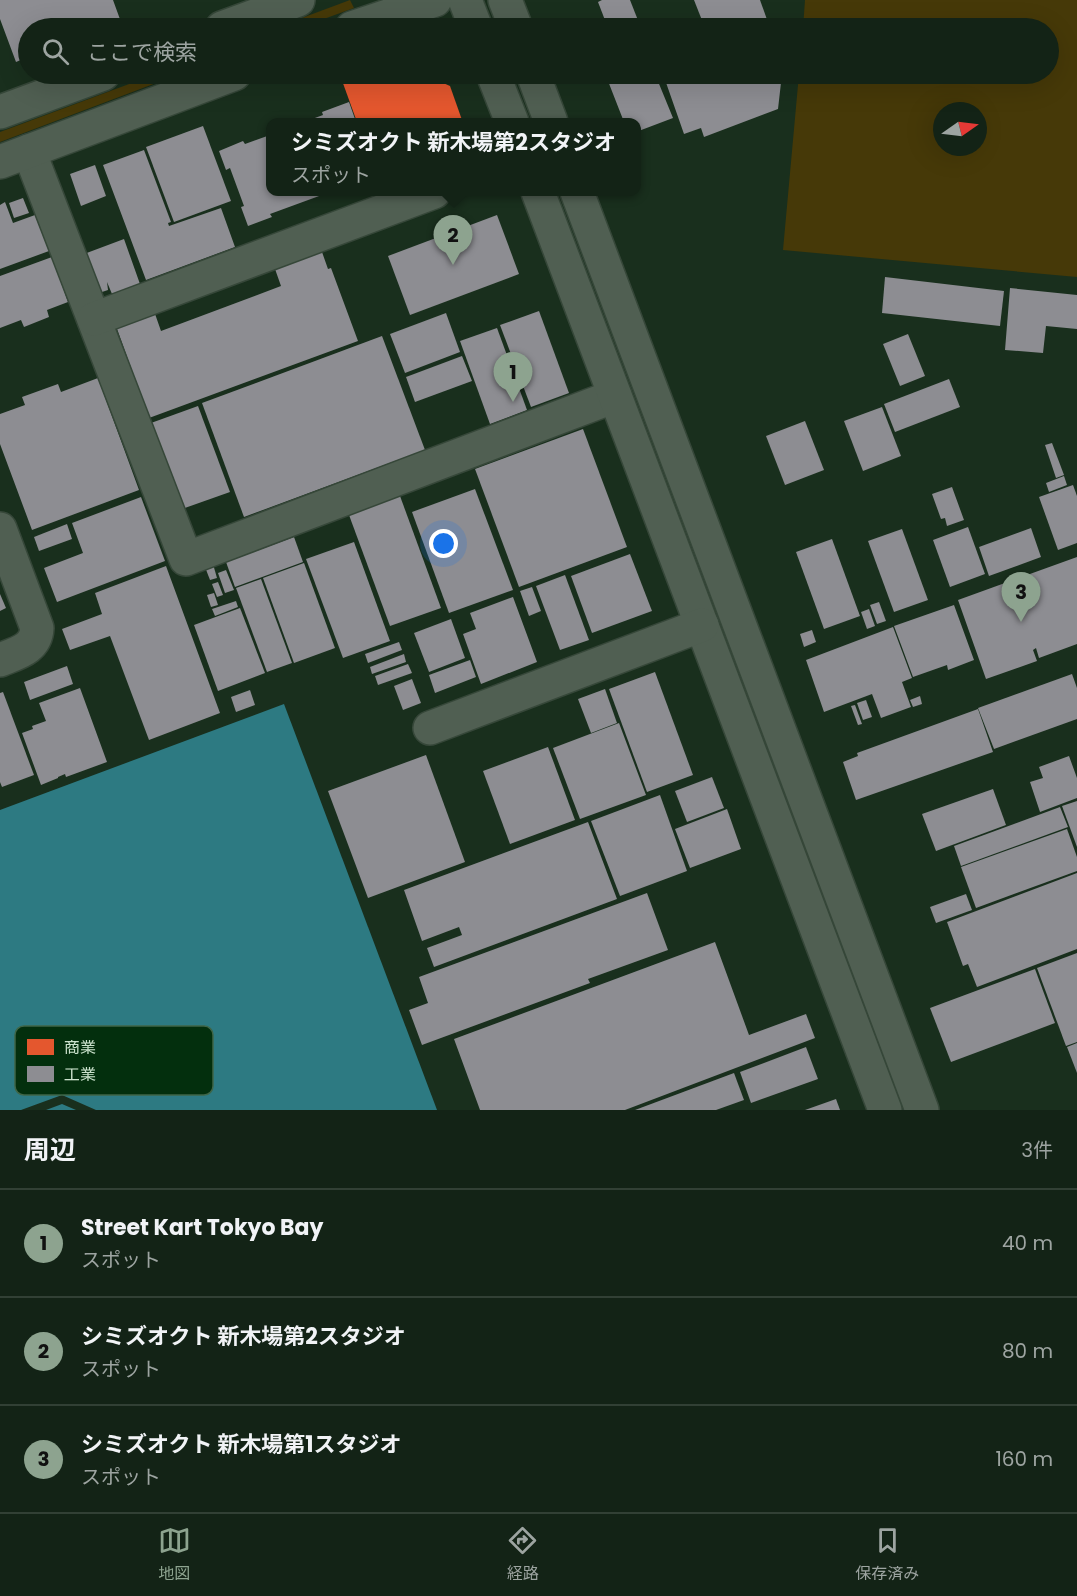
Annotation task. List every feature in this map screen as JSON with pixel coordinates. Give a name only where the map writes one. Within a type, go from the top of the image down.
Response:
[{"type":"street","points":[[249,18],[298,0]]},
{"type":"street","points":[[382,18],[435,0]]},
{"type":"street","points":[[465,0],[472,18]]},
{"type":"street","points":[[505,0],[512,18]]},
{"type":"street","points":[[0,112],[76,84]]},
{"type":"street","points":[[208,84],[15,157],[94,319],[186,559],[615,396]]},
{"type":"street","points":[[497,84],[510,118]]},
{"type":"street","points":[[537,84],[549,118]]},
{"type":"street","points":[[94,319],[423,196]]},
{"type":"street","points":[[540,196],[885,1110]]},
{"type":"street","points":[[578,196],[921,1110]]},
{"type":"street","points":[[0,529],[37,628],[35,639],[27,649],[0,660]]},
{"type":"street","points":[[430,728],[702,625]]},
{"type":"street","points":[[826,957],[859,945]]},
{"type":"shaded area","points":[[350,0],[354,8],[326,18],[302,18]]},
{"type":"shaded area","points":[[805,0],[1077,0],[1077,277],[783,250],[798,84],[1059,84],[1059,18],[804,18]]},
{"type":"shaded area","points":[[129,84],[154,84],[0,142],[0,132]]},
{"type":"water","points":[[284,704],[437,1110],[0,1110],[0,810]]},
{"type":"pier","points":[[62,1095],[96,1110],[76,1110],[62,1104],[46,1110],[21,1110]]},
{"type":"building: 商業","points":[[343,84],[446,84],[450,86],[461,118],[356,118]]},
{"type":"building: 工業","points":[[0,0],[113,0],[120,18],[18,18],[18,61],[16,62],[0,19]]},
{"type":"building: 工業","points":[[630,0],[637,18],[604,18],[598,2]]},
{"type":"building: 工業","points":[[694,0],[760,0],[766,18],[701,18]]},
{"type":"building: 工業","points":[[609,84],[659,84],[673,118],[641,130],[641,118],[622,118]]},
{"type":"building: 工業","points":[[666,84],[781,84],[778,109],[704,137],[701,128],[684,134]]},
{"type":"building: 工業","points":[[349,102],[355,118],[315,118],[323,115],[322,112]]},
{"type":"building: 工業","points":[[203,126],[231,201],[174,222],[146,147]]},
{"type":"building: 工業","points":[[266,136],[266,196],[319,196],[270,214],[272,217],[248,226],[241,207],[244,206],[230,168],[226,170],[219,151],[243,141],[245,144]]},
{"type":"building: 工業","points":[[144,150],[171,222],[168,223],[169,226],[221,208],[235,247],[146,280],[103,165]]},
{"type":"building: 工業","points":[[95,165],[106,196],[81,206],[70,174]]},
{"type":"building: 工業","points":[[23,198],[29,213],[14,218],[9,203]]},
{"type":"building: 工業","points":[[5,202],[13,223],[35,215],[49,251],[0,269],[0,205]]},
{"type":"building: 工業","points":[[497,215],[519,274],[410,315],[388,256]]},
{"type":"building: 工業","points":[[124,239],[140,284],[112,294],[107,282],[108,290],[99,293],[84,254]]},
{"type":"building: 工業","points":[[322,252],[328,269],[331,268],[358,341],[149,418],[116,326],[154,311],[161,331],[281,286],[275,269]]},
{"type":"building: 工業","points":[[52,257],[68,302],[47,310],[49,317],[24,327],[21,320],[0,328],[0,276]]},
{"type":"building: 工業","points":[[885,277],[1004,291],[1000,326],[882,313]]},
{"type":"building: 工業","points":[[1010,288],[1077,295],[1077,329],[1046,326],[1043,353],[1005,350]]},
{"type":"building: 工業","points":[[539,311],[569,393],[531,407],[500,325]]},
{"type":"building: 工業","points":[[446,313],[460,352],[405,373],[390,334]]},
{"type":"building: 工業","points":[[497,328],[527,410],[490,424],[460,341]]},
{"type":"building: 工業","points":[[908,334],[925,376],[900,386],[883,344]]},
{"type":"building: 工業","points":[[382,336],[425,450],[244,517],[202,403]]},
{"type":"building: 工業","points":[[462,356],[472,381],[415,402],[406,377]]},
{"type":"building: 工業","points":[[98,378],[139,490],[32,530],[0,444],[0,414],[25,405],[22,397],[58,384],[61,392]]},
{"type":"building: 工業","points":[[949,379],[960,407],[895,432],[884,404]]},
{"type":"building: 工業","points":[[198,406],[230,492],[182,509],[151,423]]},
{"type":"building: 工業","points":[[882,407],[901,456],[863,471],[844,421]]},
{"type":"building: 工業","points":[[805,421],[824,470],[785,485],[766,436]]},
{"type":"building: 工業","points":[[583,429],[627,547],[519,587],[475,469]]},
{"type":"building: 工業","points":[[1052,443],[1064,475],[1056,478],[1045,445]]},
{"type":"building: 工業","points":[[1064,476],[1067,485],[1049,492],[1046,483]]},
{"type":"building: 工業","points":[[1073,485],[1077,496],[1077,543],[1058,550],[1039,497]]},
{"type":"building: 工業","points":[[952,487],[964,520],[947,526],[945,518],[941,519],[932,494]]},
{"type":"building: 工業","points":[[475,489],[513,590],[449,613],[412,512]]},
{"type":"building: 工業","points":[[400,496],[441,608],[390,626],[349,515]]},
{"type":"building: 工業","points":[[141,497],[165,561],[57,602],[44,568],[83,553],[72,523]]},
{"type":"building: 工業","points":[[67,524],[72,539],[39,551],[34,537]]},
{"type":"building: 工業","points":[[968,527],[985,574],[950,587],[933,540]]},
{"type":"building: 工業","points":[[1031,528],[1041,557],[989,576],[979,547]]},
{"type":"building: 工業","points":[[902,529],[928,600],[894,612],[868,541]]},
{"type":"building: 工業","points":[[294,537],[303,562],[235,587],[226,562]]},
{"type":"building: 工業","points":[[832,539],[860,616],[824,629],[796,552]]},
{"type":"building: 工業","points":[[354,542],[390,641],[343,658],[306,559]]},
{"type":"building: 工業","points":[[630,554],[652,611],[592,633],[571,576]]},
{"type":"building: 工業","points":[[1077,557],[1077,644],[1039,658],[1036,648],[1033,650],[1037,661],[986,679],[958,600]]},
{"type":"building: 工業","points":[[304,563],[335,648],[294,663],[263,578]]},
{"type":"building: 工業","points":[[213,564],[217,578],[210,580],[205,567]]},
{"type":"building: 工業","points":[[166,566],[220,713],[149,740],[110,636],[70,650],[62,629],[102,614],[95,593]]},
{"type":"building: 工業","points":[[226,570],[234,590],[225,593],[218,573]]},
{"type":"building: 工業","points":[[565,575],[589,640],[560,650],[536,586]]},
{"type":"building: 工業","points":[[261,579],[292,663],[267,672],[236,588]]},
{"type":"building: 工業","points":[[218,582],[223,595],[217,597],[212,584]]},
{"type":"building: 工業","points":[[532,587],[541,611],[529,616],[520,591]]},
{"type":"building: 工業","points":[[214,593],[218,605],[211,607],[207,595]]},
{"type":"building: 工業","points":[[0,594],[6,608],[0,611]]},
{"type":"building: 工業","points":[[513,597],[537,662],[481,684],[463,634],[476,629],[470,613]]},
{"type":"building: 工業","points":[[236,601],[238,607],[215,616],[212,609]]},
{"type":"building: 工業","points":[[879,602],[886,621],[877,624],[870,605]]},
{"type":"building: 工業","points":[[954,605],[974,660],[948,670],[947,665],[913,677],[894,626]]},
{"type":"building: 工業","points":[[240,608],[265,673],[218,691],[194,625]]},
{"type":"building: 工業","points":[[869,609],[875,626],[867,629],[861,612]]},
{"type":"building: 工業","points":[[451,619],[465,658],[429,672],[414,633]]},
{"type":"building: 工業","points":[[893,627],[912,678],[902,682],[911,707],[881,718],[872,694],[824,712],[806,660]]},
{"type":"building: 工業","points":[[812,630],[816,642],[804,647],[800,634]]},
{"type":"building: 工業","points":[[399,642],[402,650],[368,663],[365,654]]},
{"type":"building: 工業","points":[[404,654],[406,662],[372,674],[370,667]]},
{"type":"building: 工業","points":[[470,660],[476,677],[435,693],[429,675]]},
{"type":"building: 工業","points":[[408,664],[412,673],[378,685],[375,676]]},
{"type":"building: 工業","points":[[67,666],[73,684],[30,700],[24,682]]},
{"type":"building: 工業","points":[[655,672],[693,775],[647,792],[609,689]]},
{"type":"building: 工業","points":[[1072,674],[1077,688],[1077,719],[994,749],[978,708]]},
{"type":"building: 工業","points":[[412,679],[421,703],[403,710],[394,686]]},
{"type":"building: 工業","points":[[80,688],[107,762],[66,777],[65,774],[41,785],[22,733],[46,721],[39,703]]},
{"type":"building: 工業","points":[[605,689],[617,723],[591,733],[578,699]]},
{"type":"building: 工業","points":[[250,690],[255,705],[236,712],[231,697]]},
{"type":"building: 工業","points":[[3,692],[34,775],[2,787],[0,782],[0,693]]},
{"type":"building: 工業","points":[[920,696],[922,704],[913,707],[910,700]]},
{"type":"building: 工業","points":[[866,700],[872,717],[863,720],[857,703]]},
{"type":"building: 工業","points":[[855,705],[862,724],[858,725],[851,706]]},
{"type":"building: 工業","points":[[978,709],[993,752],[856,800],[843,762],[858,756],[857,753]]},
{"type":"building: 工業","points":[[619,723],[646,795],[580,819],[553,748]]},
{"type":"building: 工業","points":[[548,747],[575,820],[510,844],[483,771]]},
{"type":"building: 工業","points":[[426,755],[465,862],[368,898],[328,791]]},
{"type":"building: 工業","points":[[1069,756],[1077,778],[1077,798],[1040,812],[1030,782],[1043,778],[1039,767]]},
{"type":"building: 工業","points":[[712,777],[724,808],[687,822],[675,791]]},
{"type":"building: 工業","points":[[993,789],[1006,825],[936,851],[922,814]]},
{"type":"building: 工業","points":[[660,795],[687,871],[620,896],[591,821]]},
{"type":"building: 工業","points":[[1077,801],[1077,847],[1062,806]]},
{"type":"building: 工業","points":[[1060,807],[1068,827],[961,866],[954,846]]},
{"type":"building: 工業","points":[[727,809],[741,849],[690,868],[675,829]]},
{"type":"building: 工業","points":[[588,822],[617,899],[434,967],[427,948],[462,935],[459,927],[422,941],[404,890]]},
{"type":"building: 工業","points":[[1067,829],[1077,857],[1077,871],[976,908],[961,867]]},
{"type":"building: 工業","points":[[1077,873],[1077,949],[977,987],[968,964],[963,966],[947,922]]},
{"type":"building: 工業","points":[[647,893],[668,950],[588,979],[590,983],[422,1045],[409,1010],[428,1003],[419,977]]},
{"type":"building: 工業","points":[[966,894],[972,910],[936,923],[930,907]]},
{"type":"building: 工業","points":[[715,942],[749,1035],[806,1014],[815,1038],[625,1110],[480,1110],[454,1039]]},
{"type":"building: 工業","points":[[1077,953],[1077,1042],[1066,1046],[1037,968]]},
{"type":"building: 工業","points":[[1035,969],[1055,1023],[951,1062],[930,1008]]},
{"type":"building: 工業","points":[[1077,1043],[1077,1073],[1067,1047]]},
{"type":"building: 工業","points":[[806,1047],[818,1079],[751,1103],[740,1072]]},
{"type":"building: 工業","points":[[734,1073],[744,1100],[716,1110],[635,1110]]},
{"type":"building: 工業","points":[[836,1099],[840,1110],[805,1110]]},
{"type":"place","name":"シミズオクト 新木場第2スタジオ","points":[[453,265]]},
{"type":"place","name":"Street Kart Tokyo Bay","points":[[513,402]]},
{"type":"place","name":"シミズオクト 新木場第1スタジオ","points":[[1021,622]]}]
